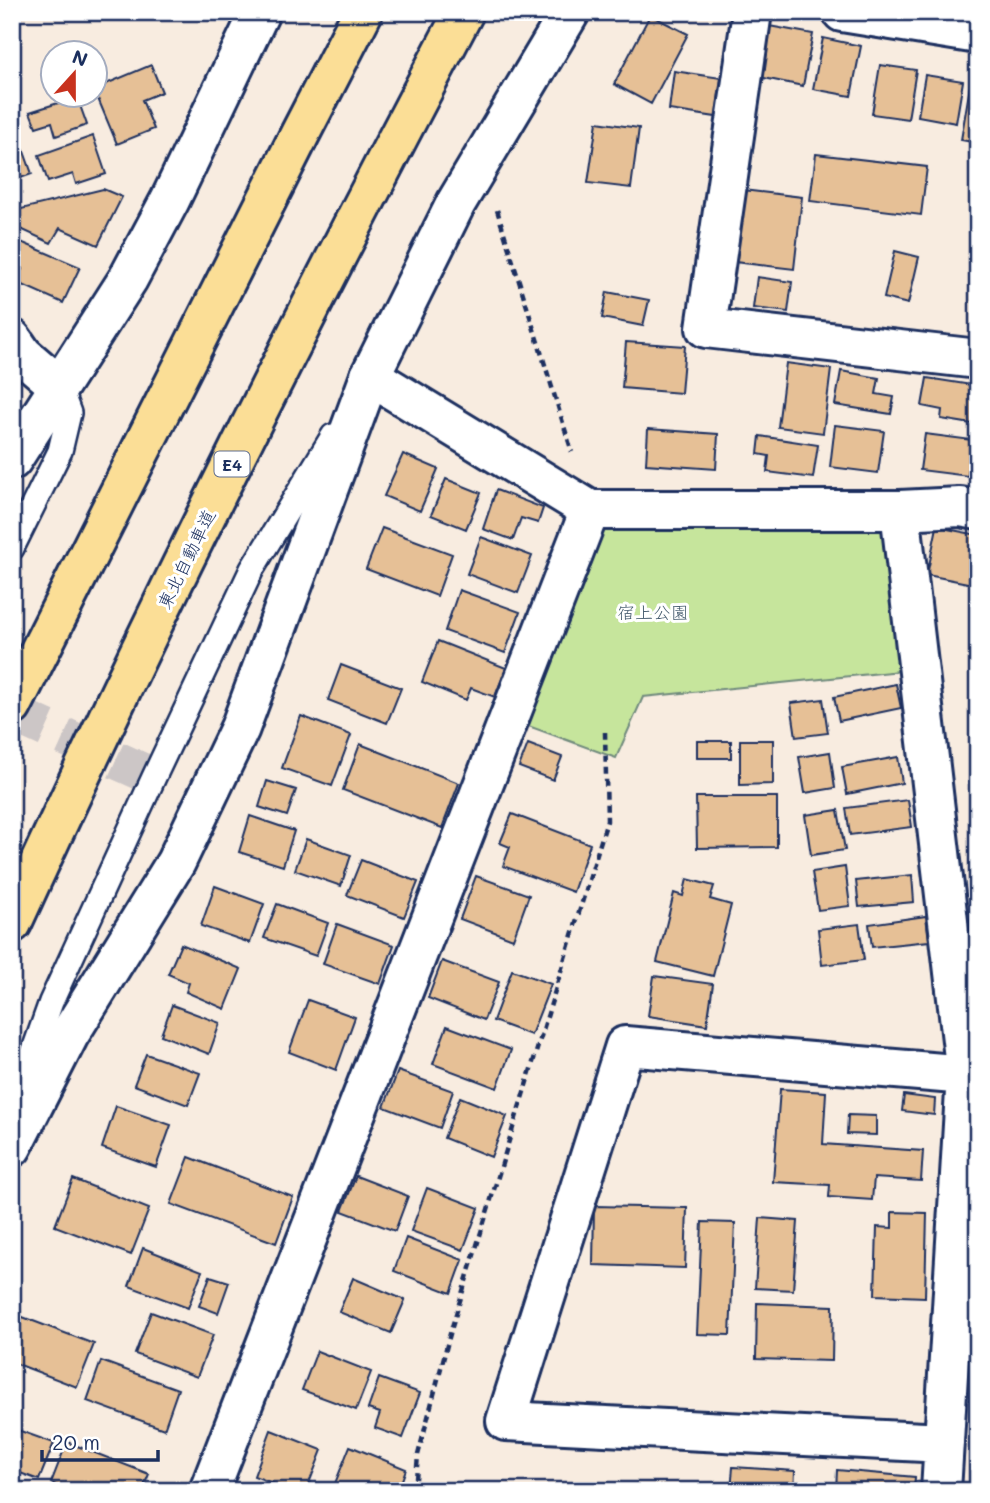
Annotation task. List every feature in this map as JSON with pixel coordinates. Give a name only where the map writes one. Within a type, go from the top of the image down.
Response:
[{"type":"highway","points":[[12,706],[363,12]]},
{"type":"highway","name":"東北自動車道","points":[[12,923],[203,523],[349,229],[464,12]]},
{"type":"street","points":[[12,460],[24,422],[59,386],[128,279],[170,200],[260,12]]},
{"type":"street","points":[[12,1147],[69,1035],[176,862],[240,728],[370,376],[456,203],[570,12]]},
{"type":"street","points":[[752,12],[706,328],[978,359]]},
{"type":"street","points":[[842,12],[978,34]]},
{"type":"street","points":[[12,339],[23,355],[59,386]]},
{"type":"street","points":[[370,376],[590,510],[978,510]]},
{"type":"street","points":[[209,1491],[590,510]]},
{"type":"street","points":[[900,510],[972,1075],[962,1394],[944,1443],[941,1491]]},
{"type":"street","points":[[944,1443],[506,1421],[625,1046],[972,1075]]},
{"type":"lane","points":[[12,1112],[51,1002],[252,569],[370,376]]},
{"type":"lane","points":[[12,548],[60,451],[69,413],[59,386]]},
{"type":"path","points":[[482,161],[590,510]]},
{"type":"path","points":[[415,1491],[418,1455],[451,1329],[607,821],[606,732]]},
{"type":"green space","name":"宿上公園","points":[[881,522],[900,671],[643,697],[616,758],[520,723],[594,530]]},
{"type":"building","points":[[650,15],[688,34],[651,104],[614,84]]},
{"type":"building","points":[[769,26],[813,34],[803,86],[759,77]]},
{"type":"building","points":[[823,38],[861,46],[851,96],[813,89]]},
{"type":"building","points":[[151,65],[162,92],[142,100],[154,129],[117,144],[102,108],[108,108],[108,83]]},
{"type":"building","points":[[880,65],[916,70],[908,119],[872,114]]},
{"type":"building","points":[[674,71],[721,78],[716,117],[669,110]]},
{"type":"building","points":[[925,75],[963,81],[956,123],[918,116]]},
{"type":"building","points":[[971,80],[978,82],[978,143],[961,140]]},
{"type":"building","points":[[43,108],[81,108],[87,125],[56,136],[52,122],[36,127],[30,112]]},
{"type":"building","points":[[597,122],[639,128],[631,188],[588,183]]},
{"type":"building","points":[[16,129],[32,174],[12,181],[12,130]]},
{"type":"building","points":[[93,136],[106,174],[76,184],[73,174],[48,182],[39,155]]},
{"type":"building","points":[[816,154],[927,167],[921,215],[810,201]]},
{"type":"building","points":[[103,189],[122,197],[98,245],[60,228],[51,243],[12,225],[17,210]]},
{"type":"building","points":[[743,190],[802,197],[794,269],[735,262]]},
{"type":"building","points":[[16,240],[80,267],[63,303],[16,282],[22,269],[12,264],[12,250]]},
{"type":"building","points":[[895,251],[919,257],[908,304],[884,298]]},
{"type":"building","points":[[757,277],[792,282],[788,312],[753,308]]},
{"type":"building","points":[[607,292],[649,300],[643,326],[602,318]]},
{"type":"building","points":[[626,342],[685,346],[681,393],[622,388]]},
{"type":"building","points":[[786,363],[831,369],[823,433],[778,427]]},
{"type":"building","points":[[841,371],[879,378],[876,394],[894,397],[891,414],[835,405]]},
{"type":"building","points":[[927,378],[978,386],[972,424],[941,419],[942,410],[922,406]]},
{"type":"building","points":[[835,425],[884,431],[878,473],[830,467]]},
{"type":"building","points":[[648,429],[718,434],[716,469],[646,464]]},
{"type":"building","points":[[925,434],[972,440],[968,476],[920,470]]},
{"type":"building","points":[[760,436],[818,445],[813,478],[767,472],[769,456],[758,454]]},
{"type":"building","points":[[403,454],[438,469],[420,511],[384,496]]},
{"type":"building","points":[[446,479],[481,493],[466,529],[431,515]]},
{"type":"building","points":[[496,490],[543,508],[538,523],[521,518],[513,540],[483,529]]},
{"type":"building","points":[[937,527],[978,535],[978,585],[927,575]]},
{"type":"building","points":[[382,528],[452,554],[437,596],[366,569]]},
{"type":"building","points":[[481,537],[532,556],[518,593],[467,574]]},
{"type":"building","points":[[459,590],[520,612],[505,653],[445,631]]},
{"type":"building","points":[[438,641],[506,668],[495,697],[471,688],[466,700],[422,682]]},
{"type":"building","points":[[341,665],[401,688],[387,723],[328,700]]},
{"type":"building","points":[[896,684],[901,708],[839,721],[834,697]]},
{"type":"building","points":[[823,699],[828,733],[796,737],[791,703]]},
{"type":"building","points":[[301,716],[351,735],[332,786],[282,768]]},
{"type":"building","points":[[740,740],[773,740],[773,784],[740,785]]},
{"type":"building","points":[[697,741],[731,741],[731,758],[697,758]]},
{"type":"building","points":[[360,744],[459,783],[442,828],[343,790]]},
{"type":"building","points":[[528,744],[562,757],[553,780],[519,767]]},
{"type":"building","points":[[830,752],[835,788],[805,793],[799,757]]},
{"type":"building","points":[[898,757],[902,783],[847,794],[842,767]]},
{"type":"building","points":[[267,781],[296,790],[287,816],[259,807]]},
{"type":"building","points":[[696,797],[777,797],[777,847],[697,848]]},
{"type":"building","points":[[908,800],[912,827],[850,835],[846,808]]},
{"type":"building","points":[[838,810],[845,850],[811,855],[805,815]]},
{"type":"building","points":[[512,814],[590,844],[573,892],[503,866],[510,847],[500,843]]},
{"type":"building","points":[[250,816],[294,831],[283,866],[239,852]]},
{"type":"building","points":[[306,839],[351,855],[341,886],[295,870]]},
{"type":"building","points":[[361,860],[418,882],[404,917],[347,895]]},
{"type":"building","points":[[845,867],[850,906],[818,910],[812,872]]},
{"type":"building","points":[[912,875],[914,902],[859,907],[856,881]]},
{"type":"building","points":[[476,876],[529,895],[513,939],[460,919]]},
{"type":"building","points":[[687,879],[714,886],[710,899],[731,905],[713,976],[657,962],[674,893],[683,896]]},
{"type":"building","points":[[215,886],[264,904],[250,943],[201,926]]},
{"type":"building","points":[[277,904],[328,923],[316,956],[264,938]]},
{"type":"building","points":[[926,916],[929,941],[872,947],[869,924]]},
{"type":"building","points":[[337,924],[394,945],[380,984],[323,964]]},
{"type":"building","points":[[859,924],[864,960],[822,965],[818,929]]},
{"type":"building","points":[[181,944],[241,969],[225,1009],[186,992],[189,983],[168,974]]},
{"type":"building","points":[[442,961],[499,982],[484,1020],[428,998]]},
{"type":"building","points":[[512,970],[551,984],[531,1035],[493,1021]]},
{"type":"building","points":[[654,976],[713,984],[707,1025],[648,1016]]},
{"type":"building","points":[[308,1000],[355,1017],[336,1070],[289,1052]]},
{"type":"building","points":[[172,1005],[220,1023],[209,1054],[161,1035]]},
{"type":"building","points":[[447,1026],[511,1050],[497,1088],[433,1064]]},
{"type":"building","points":[[146,1054],[200,1073],[188,1105],[134,1085]]},
{"type":"building","points":[[398,1071],[453,1091],[440,1128],[384,1107]]},
{"type":"building","points":[[780,1089],[826,1092],[823,1144],[923,1151],[921,1181],[874,1178],[872,1200],[829,1197],[830,1185],[773,1182]]},
{"type":"building","points":[[904,1095],[935,1099],[934,1115],[902,1111]]},
{"type":"building","points":[[460,1097],[507,1116],[491,1157],[444,1138]]},
{"type":"building","points":[[116,1106],[171,1125],[156,1167],[102,1148]]},
{"type":"building","points":[[848,1115],[876,1116],[876,1135],[847,1134]]},
{"type":"building","points":[[189,1157],[293,1197],[276,1243],[171,1204]]},
{"type":"building","points":[[356,1176],[408,1196],[395,1231],[342,1211]]},
{"type":"building","points":[[73,1179],[149,1209],[131,1255],[55,1226]]},
{"type":"building","points":[[427,1188],[479,1208],[463,1250],[411,1231]]},
{"type":"building","points":[[594,1206],[687,1208],[685,1268],[593,1265]]},
{"type":"building","points":[[892,1212],[927,1213],[925,1297],[875,1295],[877,1227],[892,1228]]},
{"type":"building","points":[[760,1218],[798,1221],[793,1290],[755,1288]]},
{"type":"building","points":[[702,1222],[735,1223],[730,1335],[697,1334]]},
{"type":"building","points":[[406,1238],[463,1260],[451,1293],[394,1271]]},
{"type":"building","points":[[143,1248],[202,1271],[188,1308],[129,1286]]},
{"type":"building","points":[[210,1276],[229,1282],[218,1313],[199,1306]]},
{"type":"building","points":[[353,1278],[405,1300],[391,1333],[339,1312]]},
{"type":"building","points":[[757,1303],[833,1306],[832,1361],[756,1359]]},
{"type":"building","points":[[151,1312],[213,1335],[197,1377],[135,1354]]},
{"type":"building","points":[[12,1313],[94,1344],[77,1387],[12,1362]]},
{"type":"building","points":[[317,1351],[371,1372],[356,1410],[302,1390]]},
{"type":"building","points":[[101,1361],[178,1389],[164,1429],[87,1401]]},
{"type":"building","points":[[379,1378],[420,1393],[403,1438],[375,1428],[380,1413],[368,1409]]},
{"type":"building","points":[[977,1420],[978,1469],[973,1469]]},
{"type":"building","points":[[12,1428],[54,1443],[39,1480],[12,1470]]},
{"type":"building","points":[[271,1430],[322,1450],[306,1491],[293,1491],[254,1476]]},
{"type":"building","points":[[67,1442],[149,1474],[142,1491],[71,1491],[51,1483]]},
{"type":"building","points":[[350,1446],[406,1469],[398,1491],[345,1491],[334,1486]]},
{"type":"building","points":[[733,1467],[795,1471],[794,1491],[731,1491]]},
{"type":"building","points":[[837,1470],[915,1477],[914,1491],[836,1491]]},
{"type":"tunnel","points":[[12,713],[154,777]]}]
